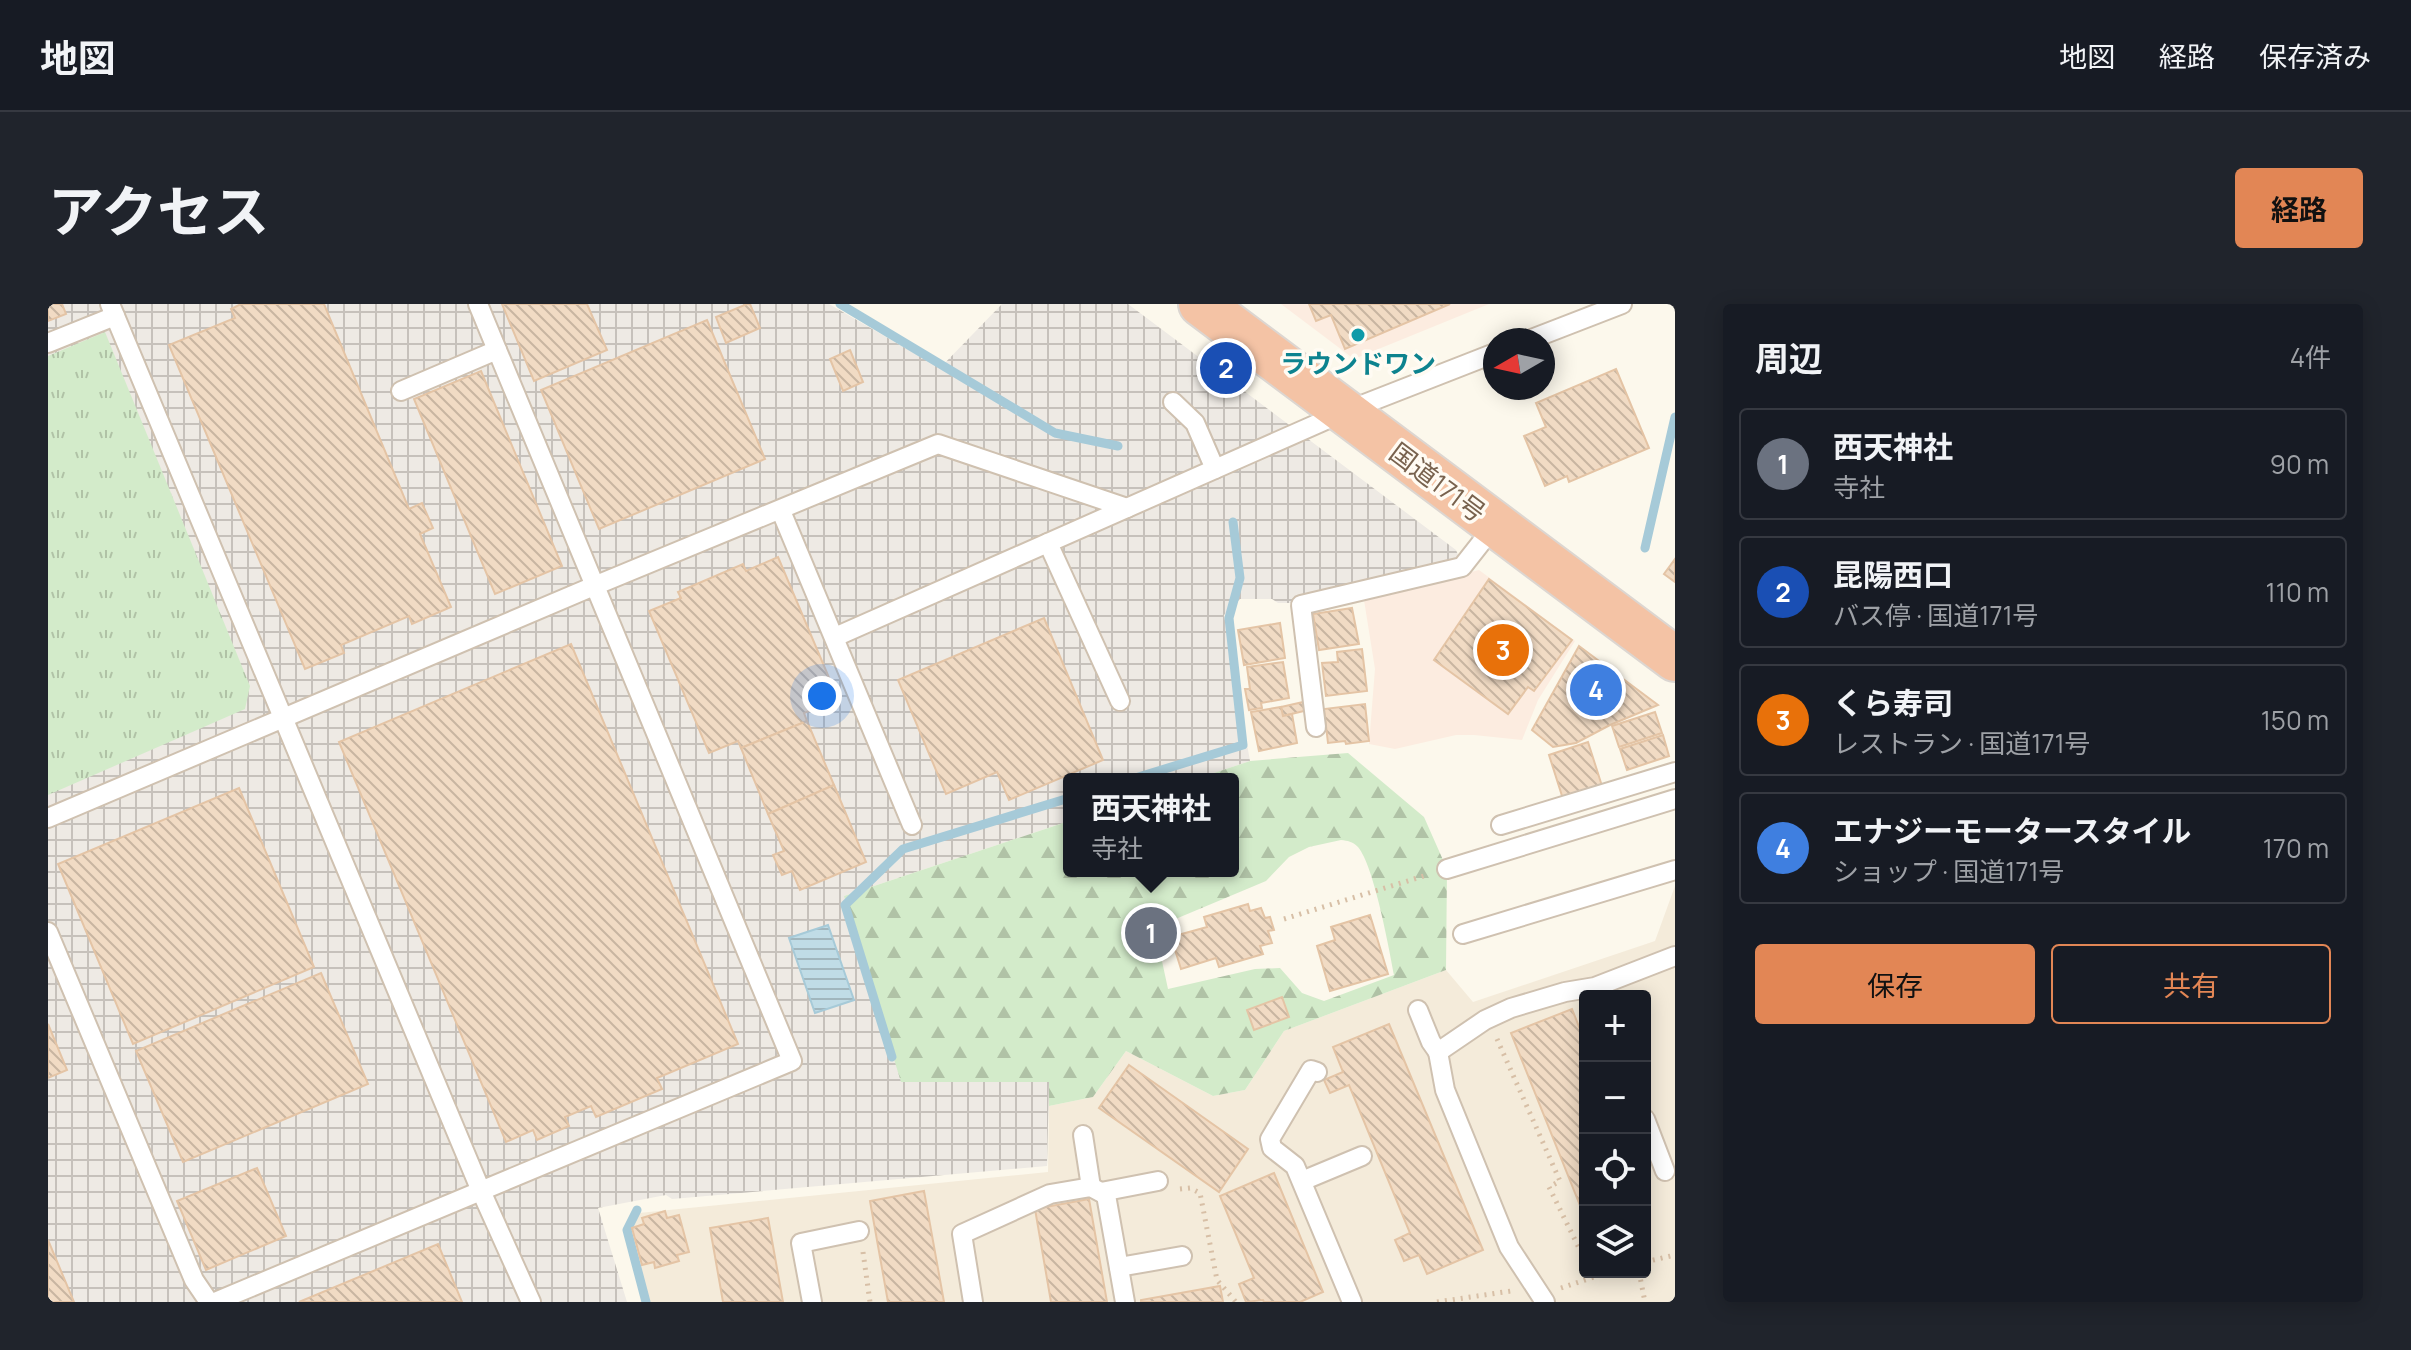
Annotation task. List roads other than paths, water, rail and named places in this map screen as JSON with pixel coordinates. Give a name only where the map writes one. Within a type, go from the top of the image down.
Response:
[{"type":"highway","name":"国道171号","points":[[1201,304],[1675,659]]},
{"type":"lane","points":[[215,1302],[792,1061],[478,304]]},
{"type":"lane","points":[[1555,330],[1622,304]]},
{"type":"lane","points":[[48,343],[112,310],[481,1191],[531,1302]]},
{"type":"lane","points":[[401,391],[497,350]]},
{"type":"lane","points":[[835,637],[1344,412],[1483,358]]},
{"type":"lane","points":[[1173,402],[1195,423],[1215,469]]},
{"type":"lane","points":[[48,818],[938,444],[1127,508]]},
{"type":"lane","points":[[781,511],[912,825]]},
{"type":"lane","points":[[1316,727],[1290,608],[1462,567],[1495,525]]},
{"type":"lane","points":[[1048,543],[1120,701]]},
{"type":"lane","points":[[1501,825],[1675,772]]},
{"type":"lane","points":[[1447,869],[1675,799]]},
{"type":"lane","points":[[1463,934],[1675,870]]},
{"type":"lane","points":[[48,932],[194,1280],[209,1302]]},
{"type":"lane","points":[[1601,990],[1675,956]]},
{"type":"lane","points":[[1438,1052],[1489,1019],[1565,992],[1579,992]]},
{"type":"lane","points":[[1418,1010],[1438,1052],[1445,1090],[1509,1247],[1545,1302]]},
{"type":"lane","points":[[1317,1072],[1311,1070],[1270,1139],[1272,1148],[1295,1166],[1352,1302]]},
{"type":"lane","points":[[1651,1134],[1665,1171]]},
{"type":"lane","points":[[1083,1135],[1096,1189],[1106,1195],[1125,1302]]},
{"type":"lane","points":[[1302,1181],[1362,1156]]},
{"type":"lane","points":[[973,1302],[962,1234],[1050,1194],[1158,1181]]},
{"type":"lane","points":[[812,1302],[801,1243],[859,1231]]},
{"type":"lane","points":[[1119,1267],[1182,1256]]},
{"type":"water","points":[[828,925],[854,1000],[815,1013],[789,938]]},
{"type":"waterway","points":[[840,304],[1055,433],[1118,446]]},
{"type":"waterway","points":[[1645,548],[1675,417]]},
{"type":"waterway","points":[[1152,773],[1243,745],[1229,618],[1240,578],[1233,522]]},
{"type":"waterway","points":[[892,1057],[845,905],[903,849],[1063,800]]},
{"type":"waterway","points":[[637,1210],[627,1230],[646,1302]]},
{"type":"place","name":"ラウンドワン","points":[[1358,335]]},
{"type":"place","name":"昆陽西口","points":[[1226,368]]},
{"type":"place","name":"くら寿司","points":[[1503,650]]},
{"type":"place","name":"エナジーモータースタイル","points":[[1596,690]]},
{"type":"place","name":"西天神社","points":[[1151,933]]}]
